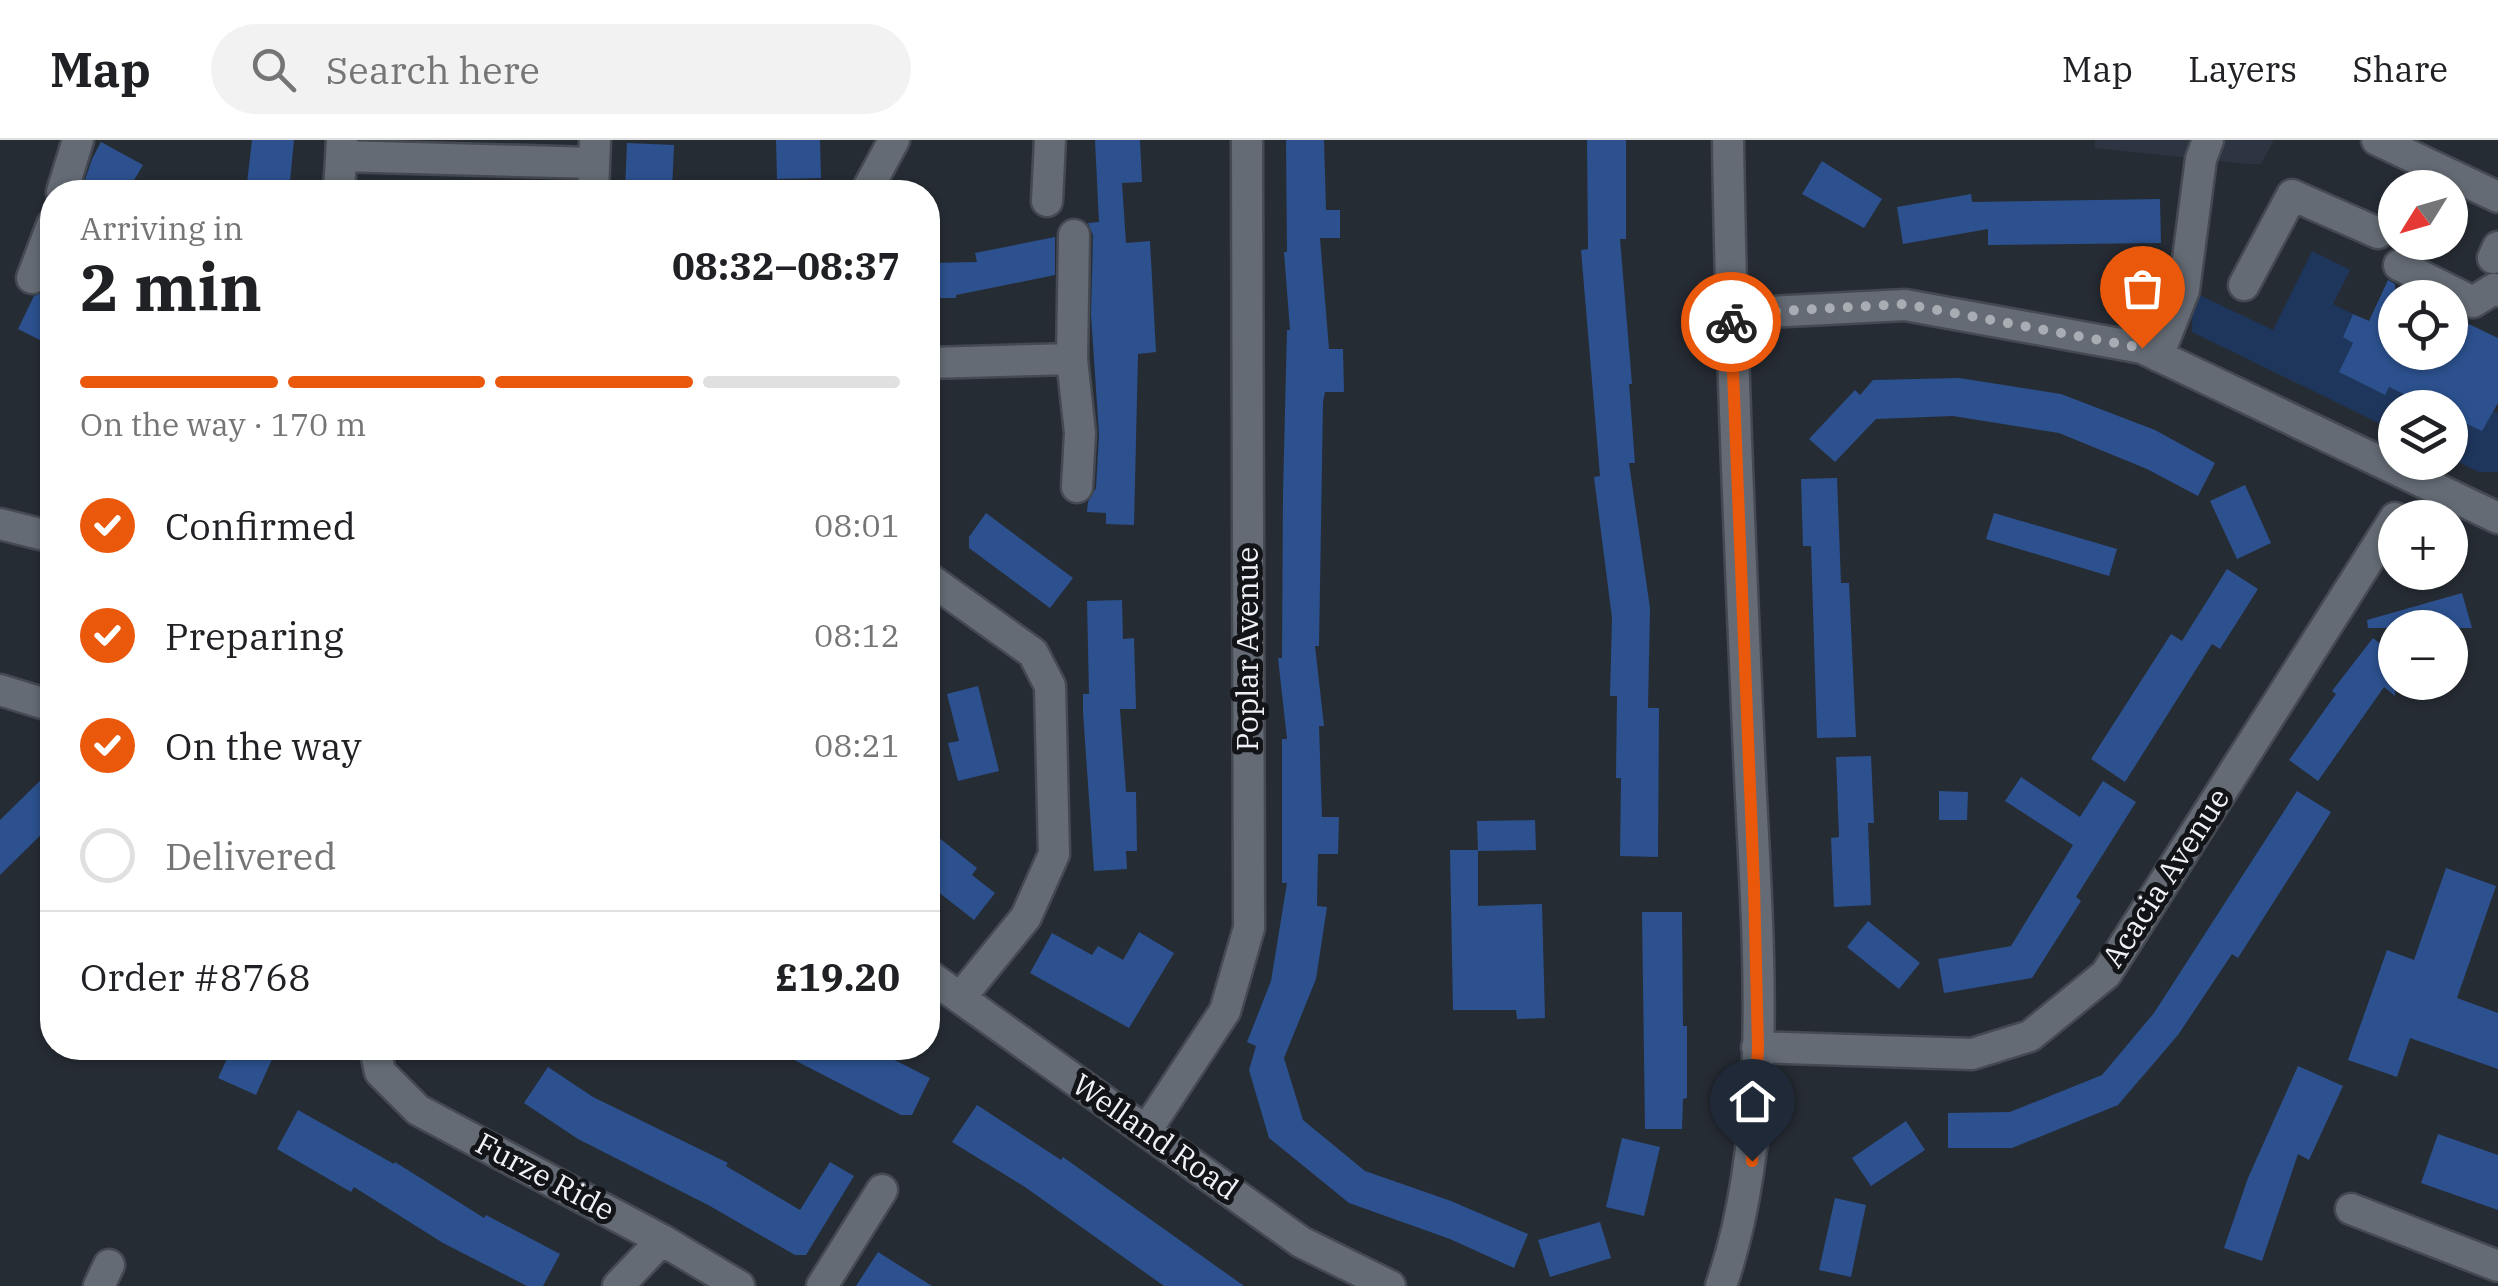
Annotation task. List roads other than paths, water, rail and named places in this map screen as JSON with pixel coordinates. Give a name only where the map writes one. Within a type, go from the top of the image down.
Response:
[{"type":"street","points":[[66,180],[78,140]]},
{"type":"street","points":[[872,180],[894,140]]},
{"type":"street","points":[[1048,202],[1050,140]]},
{"type":"street","name":"Poplar Avenue","points":[[1146,1132],[1226,1011],[1249,928],[1247,140]]},
{"type":"street","points":[[1721,1286],[1732,1255],[1752,1161],[1758,1047],[1730,314],[1728,140]]},
{"type":"street","points":[[2158,356],[2184,290],[2201,159],[2208,140]]},
{"type":"street","points":[[2377,140],[2498,197]]},
{"type":"street","points":[[340,180],[341,148],[594,165]]},
{"type":"street","points":[[2244,285],[2292,194],[2378,234]]},
{"type":"street","points":[[1074,235],[1072,359],[1080,432],[1076,487]]},
{"type":"street","points":[[32,278],[40,259]]},
{"type":"street","points":[[2399,265],[2473,302],[2494,289],[2498,291]]},
{"type":"street","points":[[1730,314],[1905,304],[2142,348],[2498,518]]},
{"type":"street","points":[[940,363],[1072,359]]},
{"type":"street","name":"Acacia Avenue","points":[[2406,500],[2418,481]]},
{"type":"street","points":[[0,524],[40,534]]},
{"type":"street","name":"Acacia Avenue","points":[[1758,1047],[1972,1054],[2030,1036],[2091,987],[2106,974],[2378,545]]},
{"type":"street","points":[[940,586],[1033,652],[1050,686],[1054,854],[1026,916],[960,998]]},
{"type":"street","points":[[0,690],[40,702]]},
{"type":"street","name":"Welland Road","points":[[940,984],[1301,1242],[1390,1286]]},
{"type":"street","name":"Furze Ride","points":[[378,1060],[380,1072],[418,1110],[740,1286]]},
{"type":"street","points":[[822,1286],[882,1190]]},
{"type":"street","points":[[2351,1209],[2498,1266]]},
{"type":"street","points":[[618,1286],[662,1240]]}]
